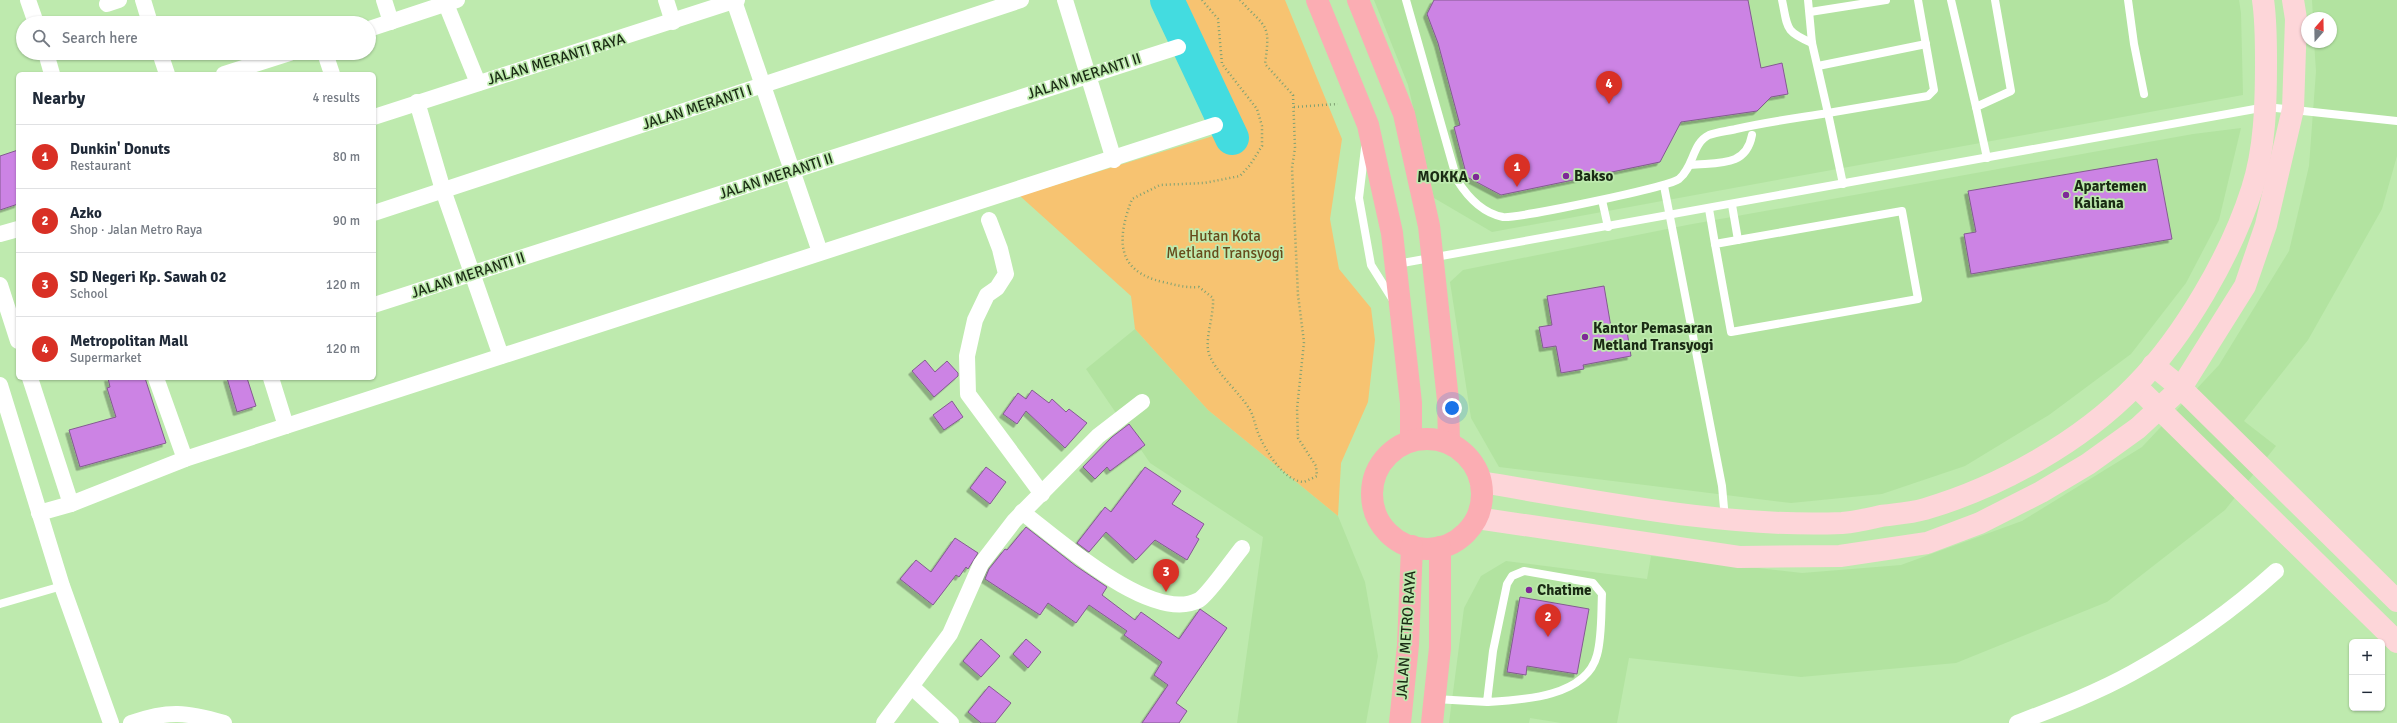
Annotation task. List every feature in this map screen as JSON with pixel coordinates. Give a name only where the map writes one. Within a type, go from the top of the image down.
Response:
[{"type":"main road","points":[[1317,0],[1368,125],[1392,233],[1411,403],[1411,441]]},
{"type":"main road","points":[[1358,0],[1404,114],[1429,226],[1448,400],[1450,443]]},
{"type":"main road","points":[[1430,439],[1450,443],[1464,452],[1475,466],[1481,482],[1482,500],[1477,518],[1462,536],[1440,547],[1426,549],[1412,546],[1394,537],[1380,522],[1373,503],[1372,487],[1376,472],[1385,458],[1397,447],[1411,441],[1430,439]]},
{"type":"main road","name":"JALAN METRO RAYA","points":[[1400,723],[1408,645],[1412,546]]},
{"type":"main road","name":"JALAN METRO RAYA","points":[[1432,723],[1440,648],[1440,547]]},
{"type":"street","points":[[28,0],[34,16]]},
{"type":"street","points":[[143,0],[148,16]]},
{"type":"street","points":[[384,0],[391,22]]},
{"type":"street","points":[[666,0],[673,22]]},
{"type":"street","points":[[736,0],[761,86],[820,252]]},
{"type":"street","name":"JALAN MERANTI RAYA","points":[[376,116],[417,102],[673,22],[736,0]]},
{"type":"street","name":"JALAN MERANTI I","points":[[376,212],[1020,0]]},
{"type":"street","points":[[1065,0],[1114,160]]},
{"type":"street","points":[[1481,482],[1725,520],[1844,523],[1924,509],[1996,483],[2053,450],[2099,419],[2136,386],[2178,333],[2217,272],[2242,217],[2253,188],[2259,161],[2266,107],[2266,16],[2263,0]]},
{"type":"street","points":[[1477,518],[1739,557],[1840,556],[1927,543],[1980,523],[2041,492],[2088,464],[2160,409],[2181,388],[2245,286],[2266,225],[2292,108],[2296,19],[2293,0]]},
{"type":"street","points":[[376,27],[451,2],[478,83]]},
{"type":"street","name":"JALAN MERANTI II","points":[[376,304],[1088,74],[1178,47]]},
{"type":"street","points":[[48,60],[51,72]]},
{"type":"street","points":[[162,60],[166,72]]},
{"type":"street","points":[[230,72],[268,60]]},
{"type":"street","points":[[327,60],[331,72]]},
{"type":"street","points":[[417,102],[443,190],[501,356]]},
{"type":"street","points":[[39,513],[71,504],[185,459],[820,252],[1114,160],[1215,125]]},
{"type":"street","points":[[989,220],[1000,249],[1006,274],[997,288],[987,295],[975,320],[967,356],[968,394],[1042,494]]},
{"type":"street","points":[[0,234],[16,230]]},
{"type":"street","points":[[0,286],[16,335]]},
{"type":"street","points":[[2153,365],[2181,388],[2397,601]]},
{"type":"street","points":[[31,380],[71,504]]},
{"type":"street","points":[[157,380],[185,459]]},
{"type":"street","points":[[272,380],[286,426]]},
{"type":"street","points":[[0,385],[62,586],[111,723]]},
{"type":"street","points":[[2136,386],[2397,642]]},
{"type":"street","points":[[884,723],[950,634],[981,564],[1022,512],[1042,494],[1098,436],[1142,402]]},
{"type":"street","points":[[1022,512],[1122,587],[1155,601],[1172,604],[1187,604],[1200,600],[1242,548]]},
{"type":"street","points":[[2018,723],[2132,673],[2192,635],[2255,590],[2276,571]]},
{"type":"street","points":[[912,687],[951,723]]},
{"type":"street","points":[[131,723],[172,712],[186,713],[224,723]]},
{"type":"lane","points":[[1782,0],[1788,29],[1797,36],[1812,43]]},
{"type":"lane","points":[[1808,0],[1812,43],[1844,184]]},
{"type":"lane","points":[[1810,12],[1886,0]]},
{"type":"lane","points":[[1408,1],[1457,180],[1467,195],[1482,208],[1503,217],[1602,200],[1664,186],[1679,179],[1690,166],[1698,144],[1709,136],[1756,125],[1928,96],[1934,90],[1918,0]]},
{"type":"lane","points":[[1951,0],[1987,158]]},
{"type":"lane","points":[[1976,107],[2012,90],[1995,0]]},
{"type":"lane","points":[[2128,0],[2134,44],[2144,94]]},
{"type":"lane","points":[[1818,66],[1926,44]]},
{"type":"lane","points":[[1395,265],[2266,107],[2292,108],[2397,121]]},
{"type":"lane","points":[[1368,125],[1360,198],[1371,265],[1401,313]]},
{"type":"lane","points":[[1690,166],[1736,160],[1746,154],[1752,135]]},
{"type":"lane","points":[[1664,186],[1722,486],[1725,520]]},
{"type":"lane","points":[[1602,200],[1608,227]]},
{"type":"lane","points":[[1732,205],[1738,240]]},
{"type":"lane","points":[[1709,209],[1715,244],[1731,332],[1918,299],[1902,211],[1715,244]]},
{"type":"lane","points":[[1434,699],[1487,702],[1519,700],[1571,688],[1592,668],[1598,655],[1602,594],[1593,583],[1524,571],[1512,576],[1507,584],[1496,636],[1487,702]]},
{"type":"lane","points":[[0,604],[62,586]]},
{"type":"path","points":[[1202,0],[1218,19],[1222,64],[1257,109],[1262,126],[1262,146],[1250,165],[1240,176],[1204,183],[1160,185],[1132,198],[1122,229],[1124,252],[1132,268],[1145,277],[1185,288],[1199,287],[1212,298],[1214,310],[1208,348],[1212,361],[1250,410],[1263,445],[1275,461],[1292,478],[1304,482],[1317,476],[1316,466],[1298,438],[1298,409],[1304,342],[1298,295],[1292,168],[1295,148],[1293,95],[1265,64],[1268,36],[1264,25],[1240,0]]},
{"type":"path","points":[[1294,107],[1359,103]]},
{"type":"shaded area","points":[[1374,0],[2239,0],[2241,13],[2243,95],[1492,232],[1434,198],[1408,85]]},
{"type":"shaded area","points":[[2312,0],[2397,0],[2397,156],[2382,209],[2308,340],[2244,421],[2276,446],[2225,510],[2107,602],[1956,663],[1801,677],[1629,658],[1617,723],[1561,723],[1530,718],[1529,723],[1449,723],[1464,608],[1481,576],[1506,561],[1647,579],[1651,556],[1802,573],[1901,565],[2022,521],[2142,447],[2219,365],[2289,251],[2309,166],[2316,71],[2314,48],[2337,48],[2337,12],[2313,12]]},
{"type":"shaded area","points":[[2241,128],[2219,220],[2186,283],[2131,354],[2049,415],[1965,466],[1882,494],[1791,503],[1499,467],[1471,418],[1450,282],[1463,270],[1687,225],[2193,134]]},
{"type":"shaded area","points":[[1135,329],[1208,410],[1338,516],[1365,582],[1378,656],[1366,723],[1237,723],[1263,537],[1150,463],[1086,369]]},
{"type":"green space","name":"Hutan Kota Metland Transyogi","points":[[1176,0],[1285,0],[1342,139],[1330,219],[1339,269],[1371,308],[1375,340],[1368,402],[1341,463],[1338,516],[1208,410],[1135,329],[1131,296],[1020,196],[1242,127]]},
{"type":"building","points":[[1434,0],[1748,0],[1761,68],[1782,63],[1788,94],[1771,97],[1757,111],[1681,122],[1660,162],[1501,195],[1467,177],[1454,127],[1460,125],[1438,43],[1427,14]]},
{"type":"building","points":[[16,151],[16,205],[0,210],[0,156]]},
{"type":"building","points":[[2157,159],[2172,239],[1971,274],[1964,234],[1976,232],[1968,191]]},
{"type":"building","name":"Kantor Pemasaran Metland Transyogi","points":[[1604,286],[1611,327],[1626,325],[1631,356],[1583,365],[1584,369],[1561,373],[1556,346],[1543,348],[1539,327],[1552,325],[1547,296]]},
{"type":"building","points":[[925,360],[935,372],[947,361],[958,373],[958,376],[934,397],[912,371]]},
{"type":"building","points":[[108,380],[146,380],[166,443],[80,467],[69,430],[116,417],[107,388],[110,387]]},
{"type":"building","points":[[228,380],[248,380],[256,406],[237,412]]},
{"type":"building","points":[[1032,390],[1049,403],[1052,399],[1066,412],[1069,409],[1087,423],[1065,448],[1026,411],[1017,424],[1003,414],[1018,393],[1026,399]]},
{"type":"building","points":[[952,401],[963,417],[944,430],[933,415]]},
{"type":"building","points":[[1129,424],[1145,445],[1110,471],[1107,467],[1095,479],[1083,467],[1112,437]]},
{"type":"building","points":[[986,467],[1006,482],[990,504],[970,488]]},
{"type":"building","points":[[1145,467],[1181,491],[1172,504],[1204,524],[1196,537],[1199,539],[1187,560],[1155,540],[1136,560],[1106,532],[1089,552],[1077,543],[1105,507],[1111,512]]},
{"type":"building","points":[[1026,527],[1076,566],[1107,587],[1102,595],[1135,620],[1141,612],[1179,639],[1200,609],[1227,628],[1176,703],[1187,711],[1179,723],[1142,723],[1168,685],[1154,675],[1162,662],[1124,635],[1127,631],[1089,605],[1076,623],[1048,603],[1040,615],[985,579],[989,569],[1005,549],[1007,550]]},
{"type":"building","points":[[955,538],[978,553],[968,569],[966,567],[959,577],[956,575],[933,605],[900,579],[916,560],[931,572]]},
{"type":"building","points":[[1520,597],[1589,609],[1577,674],[1527,666],[1526,675],[1507,672]]},
{"type":"building","points":[[981,639],[1000,656],[981,677],[963,661]]},
{"type":"building","points":[[1026,639],[1041,652],[1028,668],[1013,654]]},
{"type":"building","points":[[989,686],[1011,703],[995,723],[981,723],[968,712]]},
{"type":"waterway","points":[[1167,0],[1232,138]]},
{"type":"place","name":"Metropolitan Mall","points":[[1609,104]]},
{"type":"place","name":"Bakso","points":[[1566,176]]},
{"type":"place","name":"MOKKA","points":[[1476,177]]},
{"type":"place","name":"Dunkin' Donuts","points":[[1517,187]]},
{"type":"place","name":"Apartemen Kaliana","points":[[2066,195]]},
{"type":"place","name":"Kantor Pemasaran Metland Transyogi","points":[[1585,337]]},
{"type":"place","name":"Chatime","points":[[1529,590]]},
{"type":"place","name":"SD Negeri Kp. Sawah 02","points":[[1166,592]]},
{"type":"place","name":"Azko","points":[[1548,637]]}]
